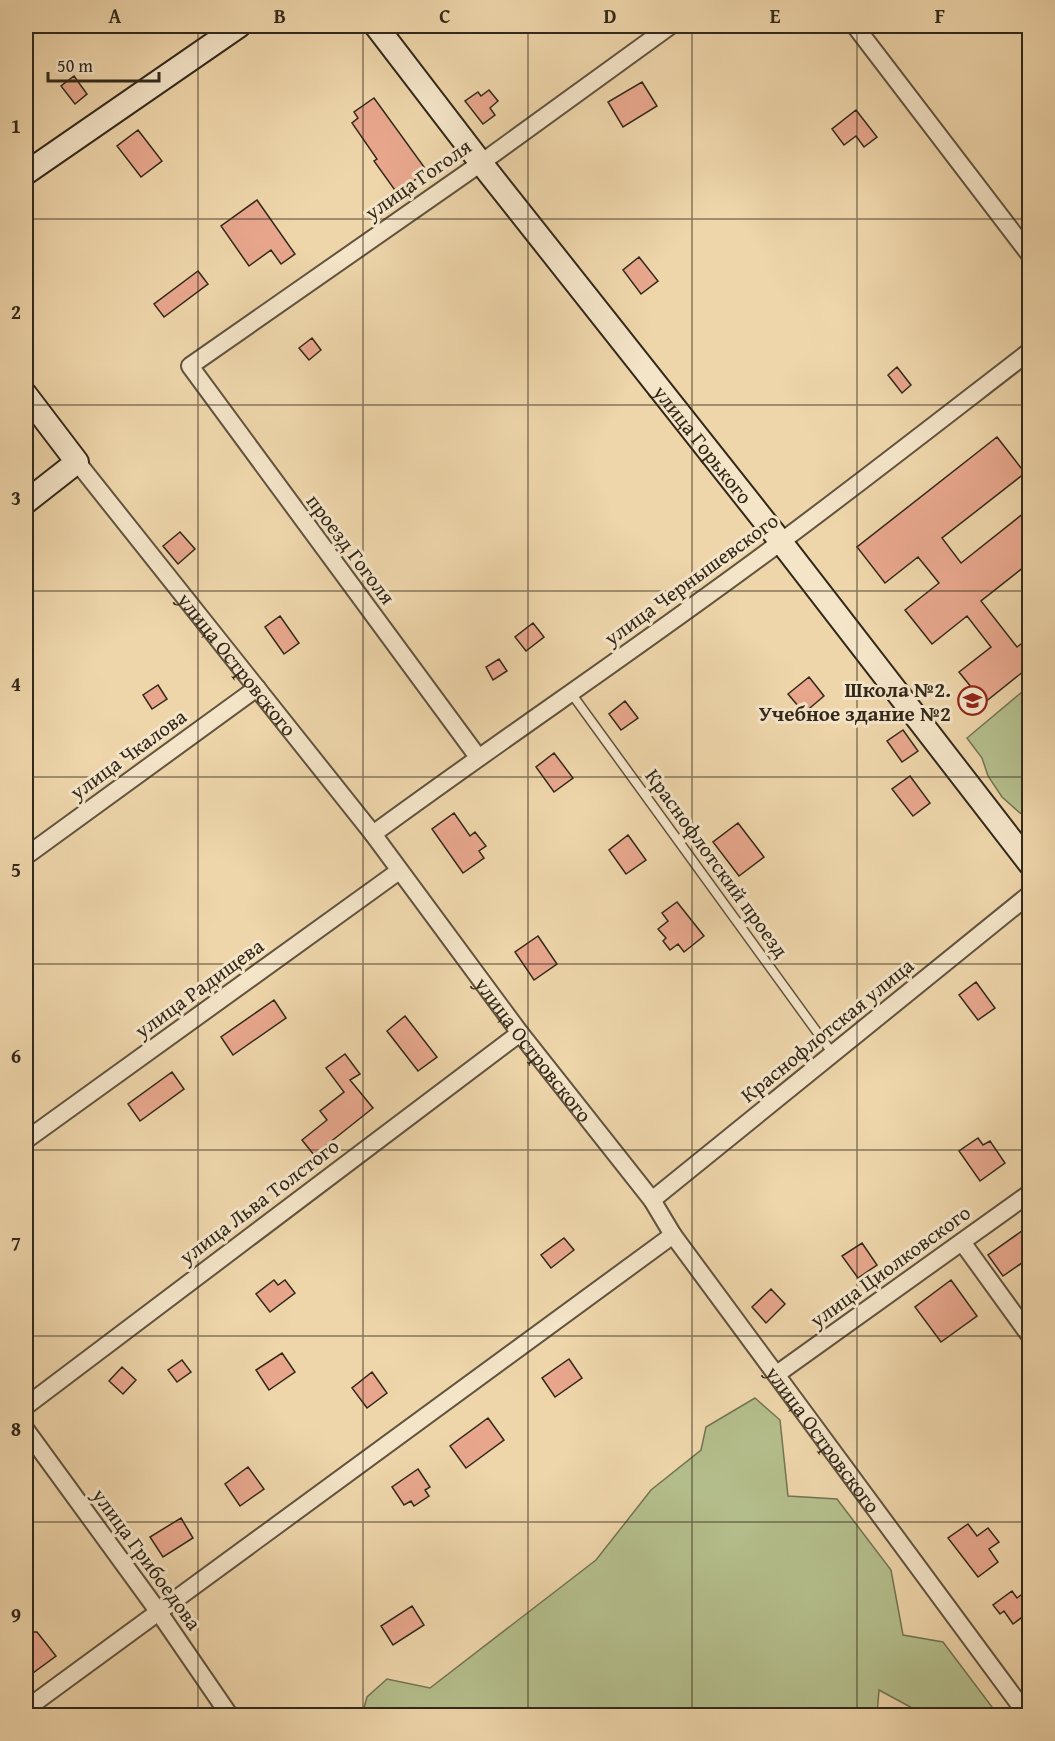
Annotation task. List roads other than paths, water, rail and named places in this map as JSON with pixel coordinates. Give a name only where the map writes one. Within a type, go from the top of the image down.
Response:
[{"type":"street","points":[[26,173],[239,26]]},
{"type":"street","name":"улица Горького","points":[[376,26],[481,163],[781,542],[1029,864]]},
{"type":"street","name":"улица Гоголя","points":[[190,366],[481,163],[670,26]]},
{"type":"street","points":[[855,26],[1029,255]]},
{"type":"street","name":"улица Чернышевского","points":[[373,834],[781,542],[1029,351]]},
{"type":"street","name":"проезд Гоголя","points":[[190,366],[478,757]]},
{"type":"street","name":"улица Островского","points":[[26,395],[373,834],[520,1033],[652,1200],[673,1235],[1028,1716]]},
{"type":"street","points":[[26,502],[77,462]]},
{"type":"street","name":"улица Чкалова","points":[[26,856],[257,688]]},
{"type":"street","name":"улица Радищева","points":[[26,1140],[399,871]]},
{"type":"street","name":"Краснофлотская улица","points":[[652,1200],[834,1055],[1029,894]]},
{"type":"street","name":"улица Льва Толстого","points":[[26,1406],[520,1033]]},
{"type":"street","name":"улица Циолковского","points":[[777,1374],[1029,1193]]},
{"type":"street","points":[[26,1709],[673,1235]]},
{"type":"street","points":[[962,1242],[1029,1336]]},
{"type":"street","name":"улица Грибоедова","points":[[26,1430],[158,1611],[230,1716]]},
{"type":"lane","name":"Краснофлотский проезд","points":[[571,693],[834,1055]]},
{"type":"place","name":"Школа №2. Учебное здание №2","points":[[972,701]]}]
